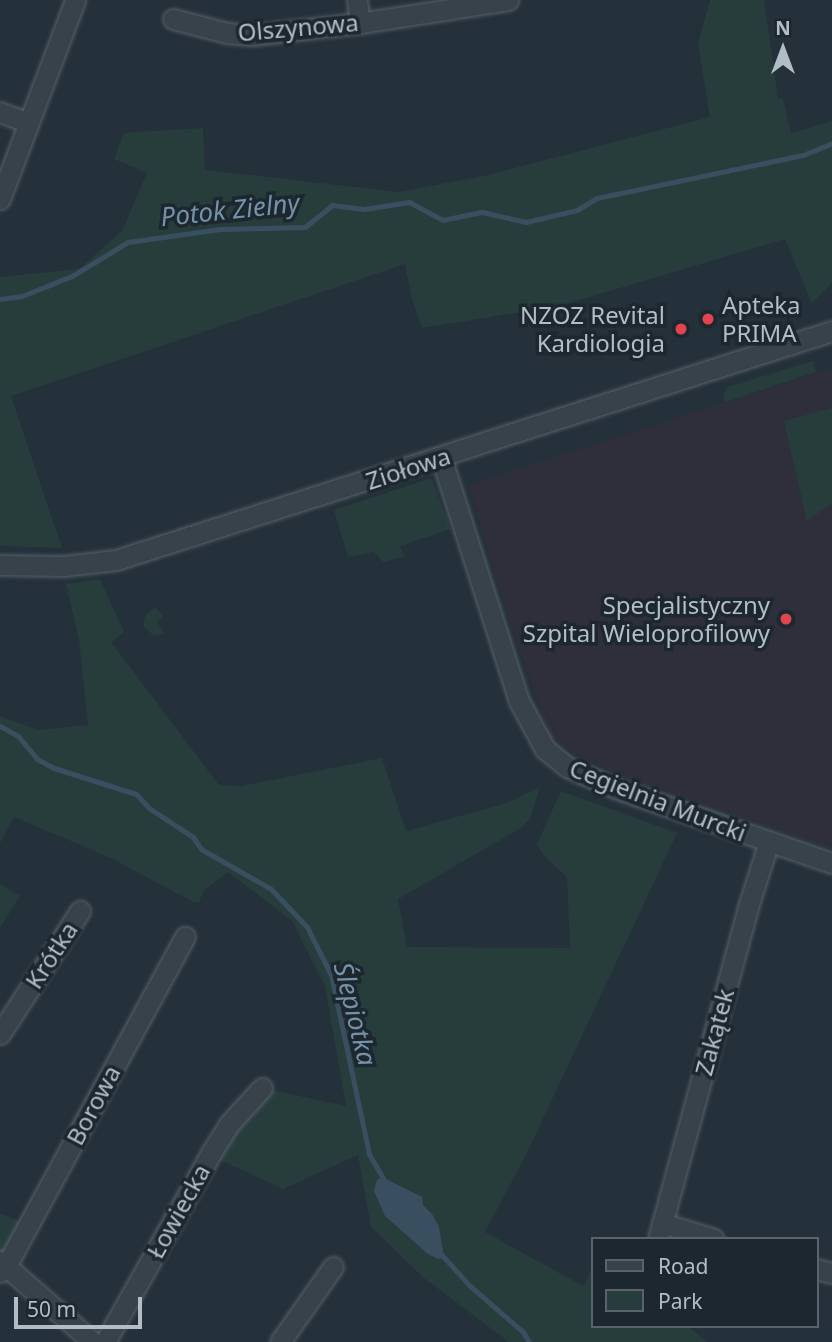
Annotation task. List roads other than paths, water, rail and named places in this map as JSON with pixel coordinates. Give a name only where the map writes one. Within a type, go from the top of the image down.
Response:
[{"type":"street","points":[[0,199],[75,0]]},
{"type":"street","points":[[357,0],[360,23]]},
{"type":"street","name":"Olszynowa","points":[[173,19],[227,33],[252,35],[360,23],[508,0]]},
{"type":"street","points":[[0,112],[28,122]]},
{"type":"street","points":[[811,339],[832,315]]},
{"type":"street","name":"Ziołowa","points":[[0,565],[64,566],[116,560],[832,331]]},
{"type":"street","name":"Cegielnia Murcki","points":[[442,457],[519,701],[545,749],[567,767],[618,789],[832,863]]},
{"type":"street","name":"Zakątek","points":[[700,1237],[660,1231],[748,907],[769,841]]},
{"type":"street","name":"Krótka","points":[[0,1034],[80,911]]},
{"type":"street","name":"Borowa","points":[[2,1267],[185,937]]},
{"type":"street","name":"Łowiecka","points":[[105,1342],[211,1153],[229,1124],[262,1088]]},
{"type":"street","points":[[2,1267],[93,1342]]},
{"type":"street","points":[[280,1342],[332,1267]]},
{"type":"waterway","name":"Potok Zielny","points":[[0,299],[22,296],[72,276],[128,242],[220,229],[305,227],[332,205],[364,209],[409,202],[443,220],[482,212],[526,222],[577,210],[597,198],[803,155],[832,143]]},
{"type":"waterway","name":"Ślepiotka","points":[[0,726],[18,736],[37,759],[54,768],[136,794],[149,808],[193,837],[201,849],[271,889],[307,927],[331,975],[369,1154],[385,1182]]},
{"type":"waterway","name":"Ślepiotka","points":[[440,1253],[469,1285],[523,1332],[529,1342]]},
{"type":"place","name":"Apteka PRIMA","points":[[708,319]]},
{"type":"place","name":"NZOZ Revital Kardiologia","points":[[681,329]]},
{"type":"place","name":"Specjalistyczny Szpital Wieloprofilowy","points":[[786,619]]}]
